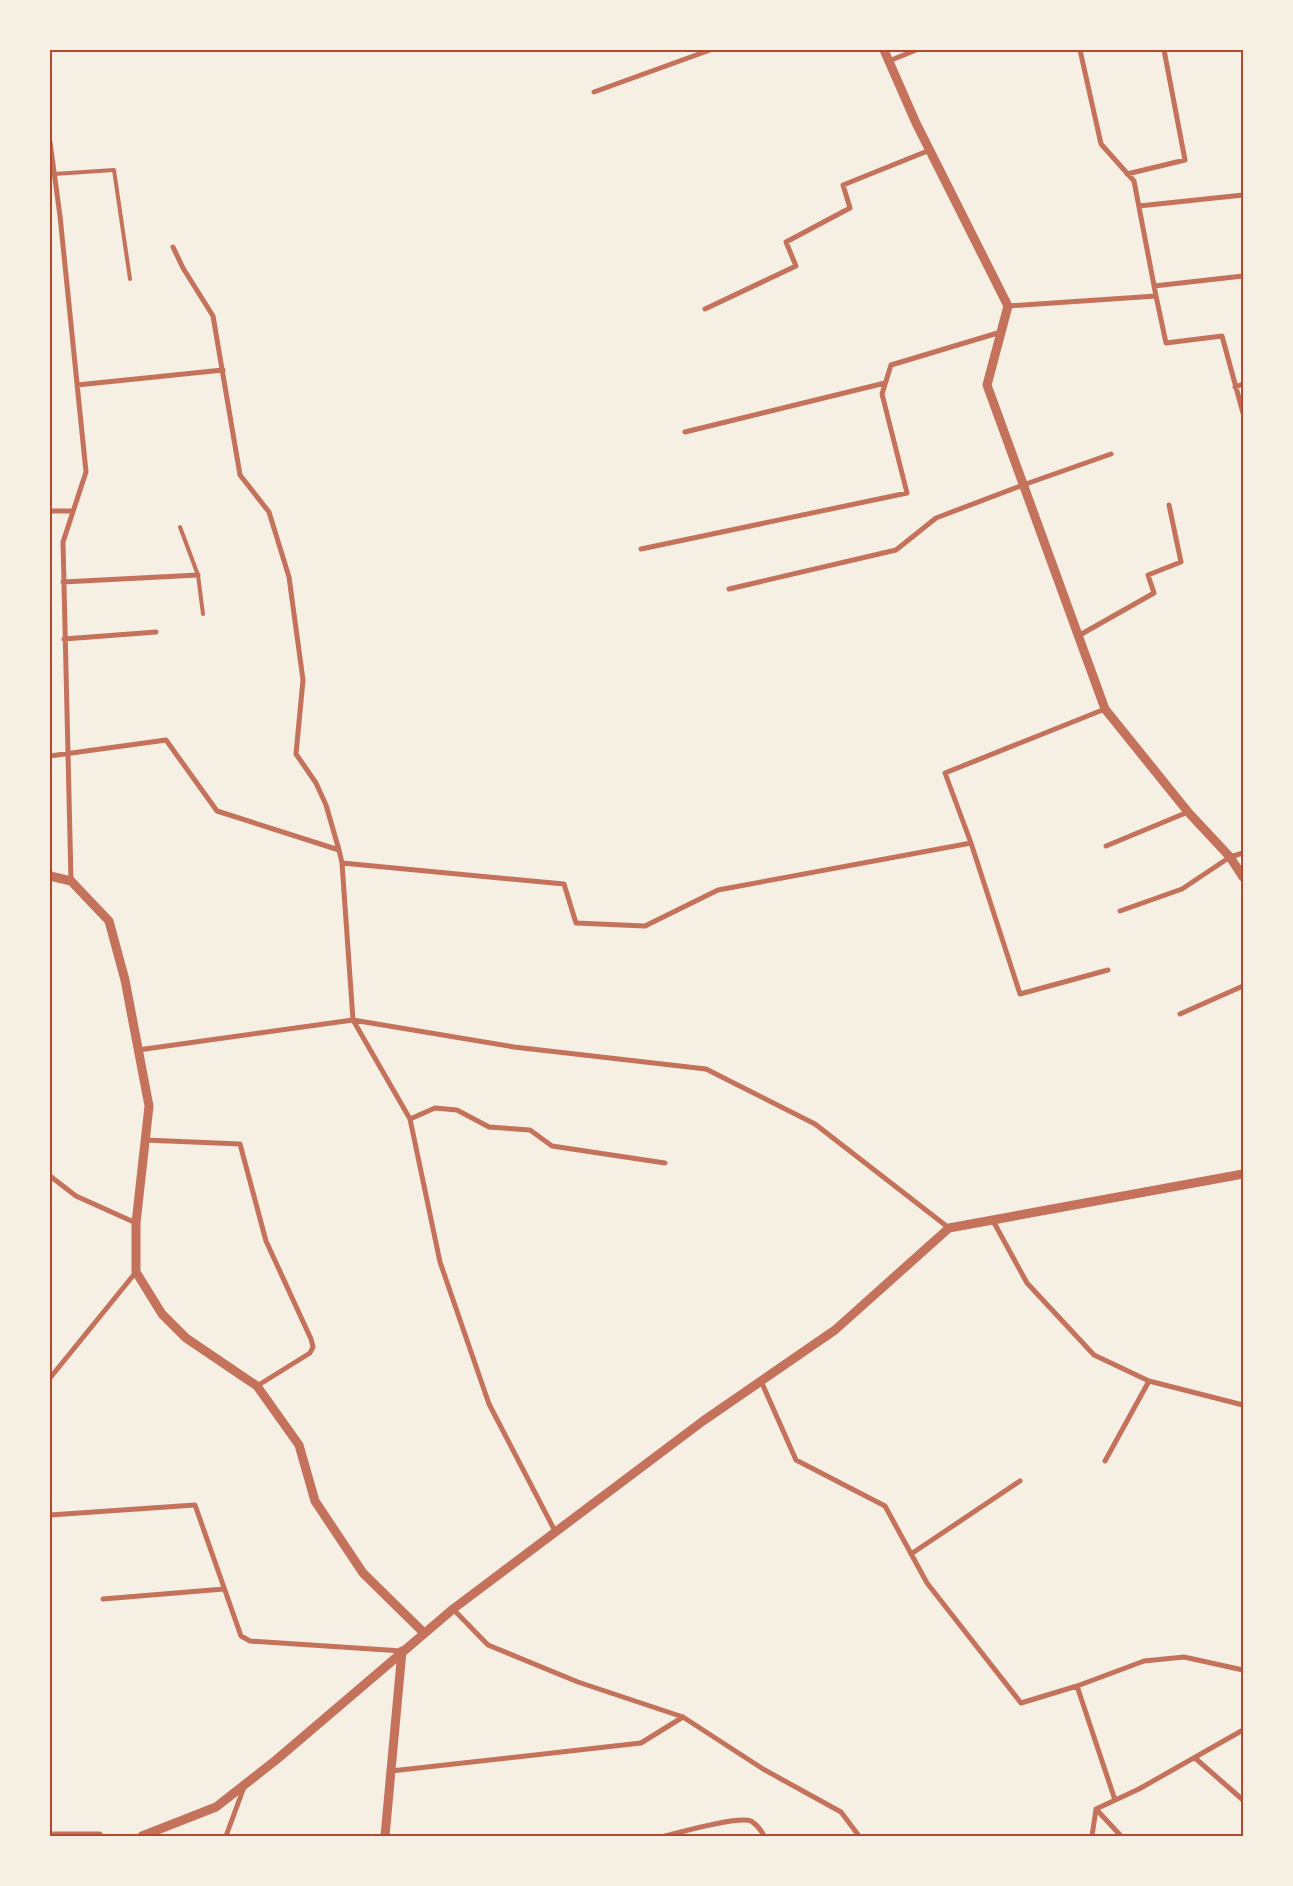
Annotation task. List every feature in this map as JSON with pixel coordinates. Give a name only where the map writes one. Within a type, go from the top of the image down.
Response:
[{"type":"street","points":[[594,92],[710,50]]},
{"type":"street","points":[[884,50],[916,123],[1008,306],[987,385],[1105,709],[1188,812],[1230,857],[1243,877]]},
{"type":"street","points":[[889,61],[916,50]]},
{"type":"street","points":[[1080,50],[1101,144],[1134,181],[1166,343],[1222,336],[1243,412]]},
{"type":"street","points":[[1127,174],[1185,160],[1164,50]]},
{"type":"street","points":[[50,142],[86,472],[63,542],[66,754],[71,881]]},
{"type":"street","points":[[705,309],[796,266],[786,242],[850,208],[843,185],[930,150]]},
{"type":"street","points":[[1139,206],[1243,195]]},
{"type":"street","points":[[173,247],[182,268],[212,316],[240,475],[269,512],[289,577],[303,680],[296,754],[316,782],[326,805],[342,863],[353,1020],[410,1120],[440,1262],[489,1404],[556,1533]]},
{"type":"street","points":[[1154,286],[1243,276]]},
{"type":"street","points":[[1008,306],[1156,296]]},
{"type":"street","points":[[641,548],[907,493],[882,394],[891,365],[1001,332]]},
{"type":"street","points":[[78,385],[223,370]]},
{"type":"street","points":[[685,432],[885,383]]},
{"type":"street","points":[[1236,386],[1243,384]]},
{"type":"street","points":[[729,589],[896,550],[936,518],[1111,454]]},
{"type":"street","points":[[1078,636],[1154,593],[1148,575],[1181,562],[1169,505]]},
{"type":"street","points":[[50,511],[73,511]]},
{"type":"street","points":[[63,582],[198,575]]},
{"type":"street","points":[[64,639],[156,632]]},
{"type":"street","points":[[1105,709],[945,774],[971,843],[1020,994],[1108,970]]},
{"type":"street","points":[[50,756],[166,740],[217,811],[339,850]]},
{"type":"street","points":[[1106,846],[1188,812]]},
{"type":"street","points":[[342,863],[564,884],[576,923],[645,926],[718,890],[971,843]]},
{"type":"street","points":[[1120,911],[1182,889],[1230,857],[1243,853]]},
{"type":"street","points":[[50,876],[71,881],[109,921],[125,980],[149,1106],[136,1223],[136,1272],[162,1314],[186,1338],[257,1386],[299,1445],[316,1501],[363,1573],[424,1633]]},
{"type":"street","points":[[1180,1014],[1243,986]]},
{"type":"street","points":[[138,1050],[353,1020],[514,1047],[706,1068],[815,1124],[949,1228]]},
{"type":"street","points":[[410,1120],[435,1108],[457,1110],[489,1127],[530,1130],[552,1146],[665,1163]]},
{"type":"street","points":[[145,1140],[240,1144],[266,1241],[313,1347],[310,1353],[257,1386]]},
{"type":"street","points":[[142,1836],[216,1807],[276,1760],[453,1609],[703,1421],[835,1330],[949,1228],[1243,1174]]},
{"type":"street","points":[[50,1176],[76,1196],[136,1223]]},
{"type":"street","points":[[991,1219],[1027,1283],[1094,1355],[1149,1381],[1243,1405]]},
{"type":"street","points":[[50,1378],[136,1272]]},
{"type":"street","points":[[761,1381],[796,1460],[885,1506],[927,1583],[1021,1703],[1077,1686],[1144,1661],[1184,1657],[1243,1670]]},
{"type":"street","points":[[1106,1461],[1149,1381]]},
{"type":"street","points":[[911,1554],[1020,1481]]},
{"type":"street","points":[[50,1515],[194,1505],[240,1636],[250,1641],[402,1651]]},
{"type":"street","points":[[103,1599],[224,1590]]},
{"type":"street","points":[[453,1609],[488,1645],[578,1682],[683,1717],[762,1769],[841,1812],[859,1836]]},
{"type":"street","points":[[385,1836],[402,1651]]},
{"type":"street","points":[[1077,1686],[1115,1800]]},
{"type":"street","points":[[391,1772],[641,1743],[683,1717]]},
{"type":"street","points":[[1096,1809],[1139,1789],[1243,1730]]},
{"type":"street","points":[[1195,1758],[1243,1800]]},
{"type":"street","points":[[226,1836],[246,1784]]},
{"type":"street","points":[[1092,1836],[1096,1809]]},
{"type":"street","points":[[1096,1809],[1121,1836]]},
{"type":"street","points":[[665,1836],[738,1820],[752,1822],[761,1830],[764,1836]]},
{"type":"street","points":[[50,1836],[99,1836]]},
{"type":"lane","points":[[54,174],[114,170],[130,280]]},
{"type":"lane","points":[[180,527],[198,575],[204,614]]}]
